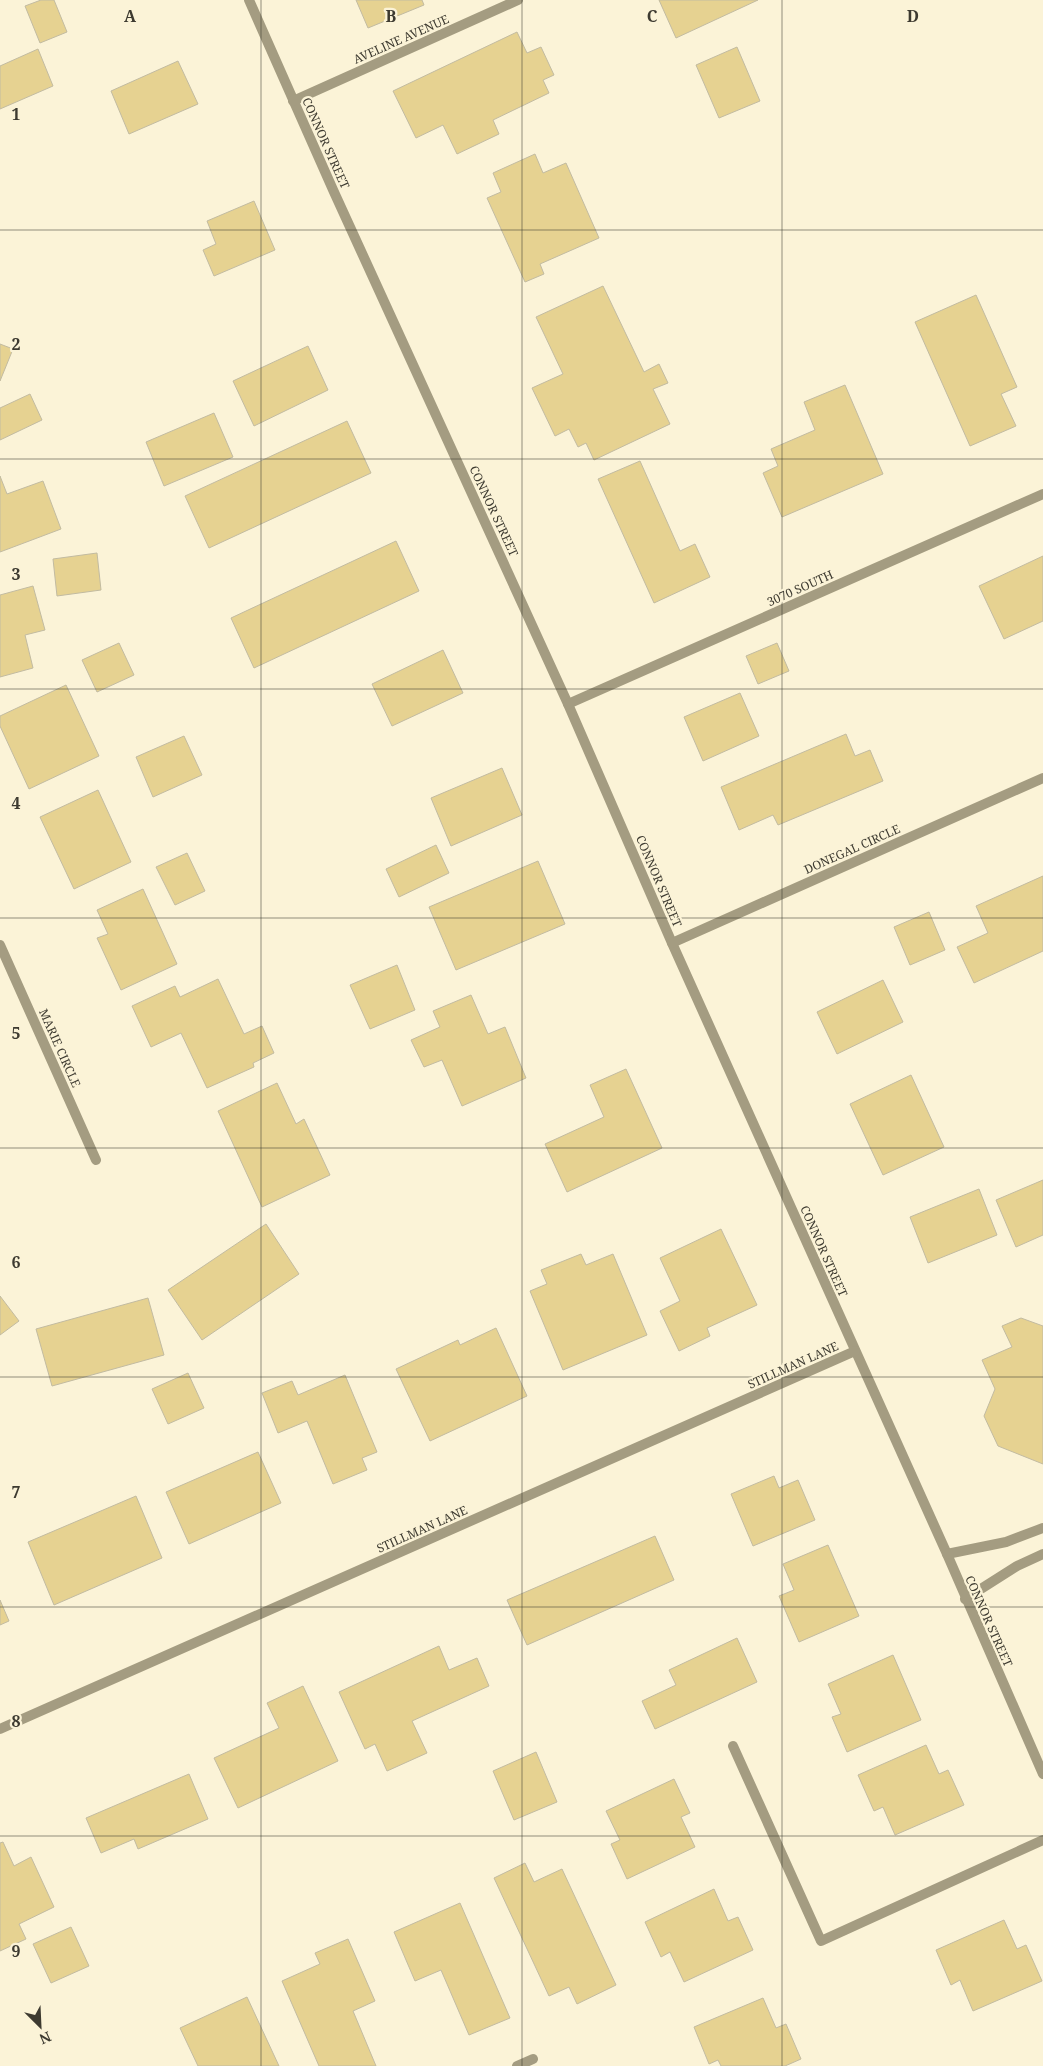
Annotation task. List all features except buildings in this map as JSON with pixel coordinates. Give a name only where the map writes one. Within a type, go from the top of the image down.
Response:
[{"type":"street","name":"CONNOR STREET","points":[[249,0],[293,101],[568,704],[672,943],[1043,1774]]},
{"type":"street","name":"AVELINE AVENUE","points":[[293,101],[518,0]]},
{"type":"street","name":"3070 SOUTH","points":[[568,704],[1043,494]]},
{"type":"street","name":"DONEGAL CIRCLE","points":[[672,943],[1043,778]]},
{"type":"street","name":"MARIE CIRCLE","points":[[0,945],[3,958],[96,1160]]},
{"type":"street","name":"STILLMAN LANE","points":[[0,1729],[855,1351]]},
{"type":"street","points":[[946,1554],[1006,1542],[1043,1528]]},
{"type":"street","points":[[965,1599],[1017,1566],[1043,1554]]},
{"type":"street","points":[[733,1746],[821,1941],[1043,1840]]},
{"type":"street","points":[[517,2066],[533,2059]]}]
